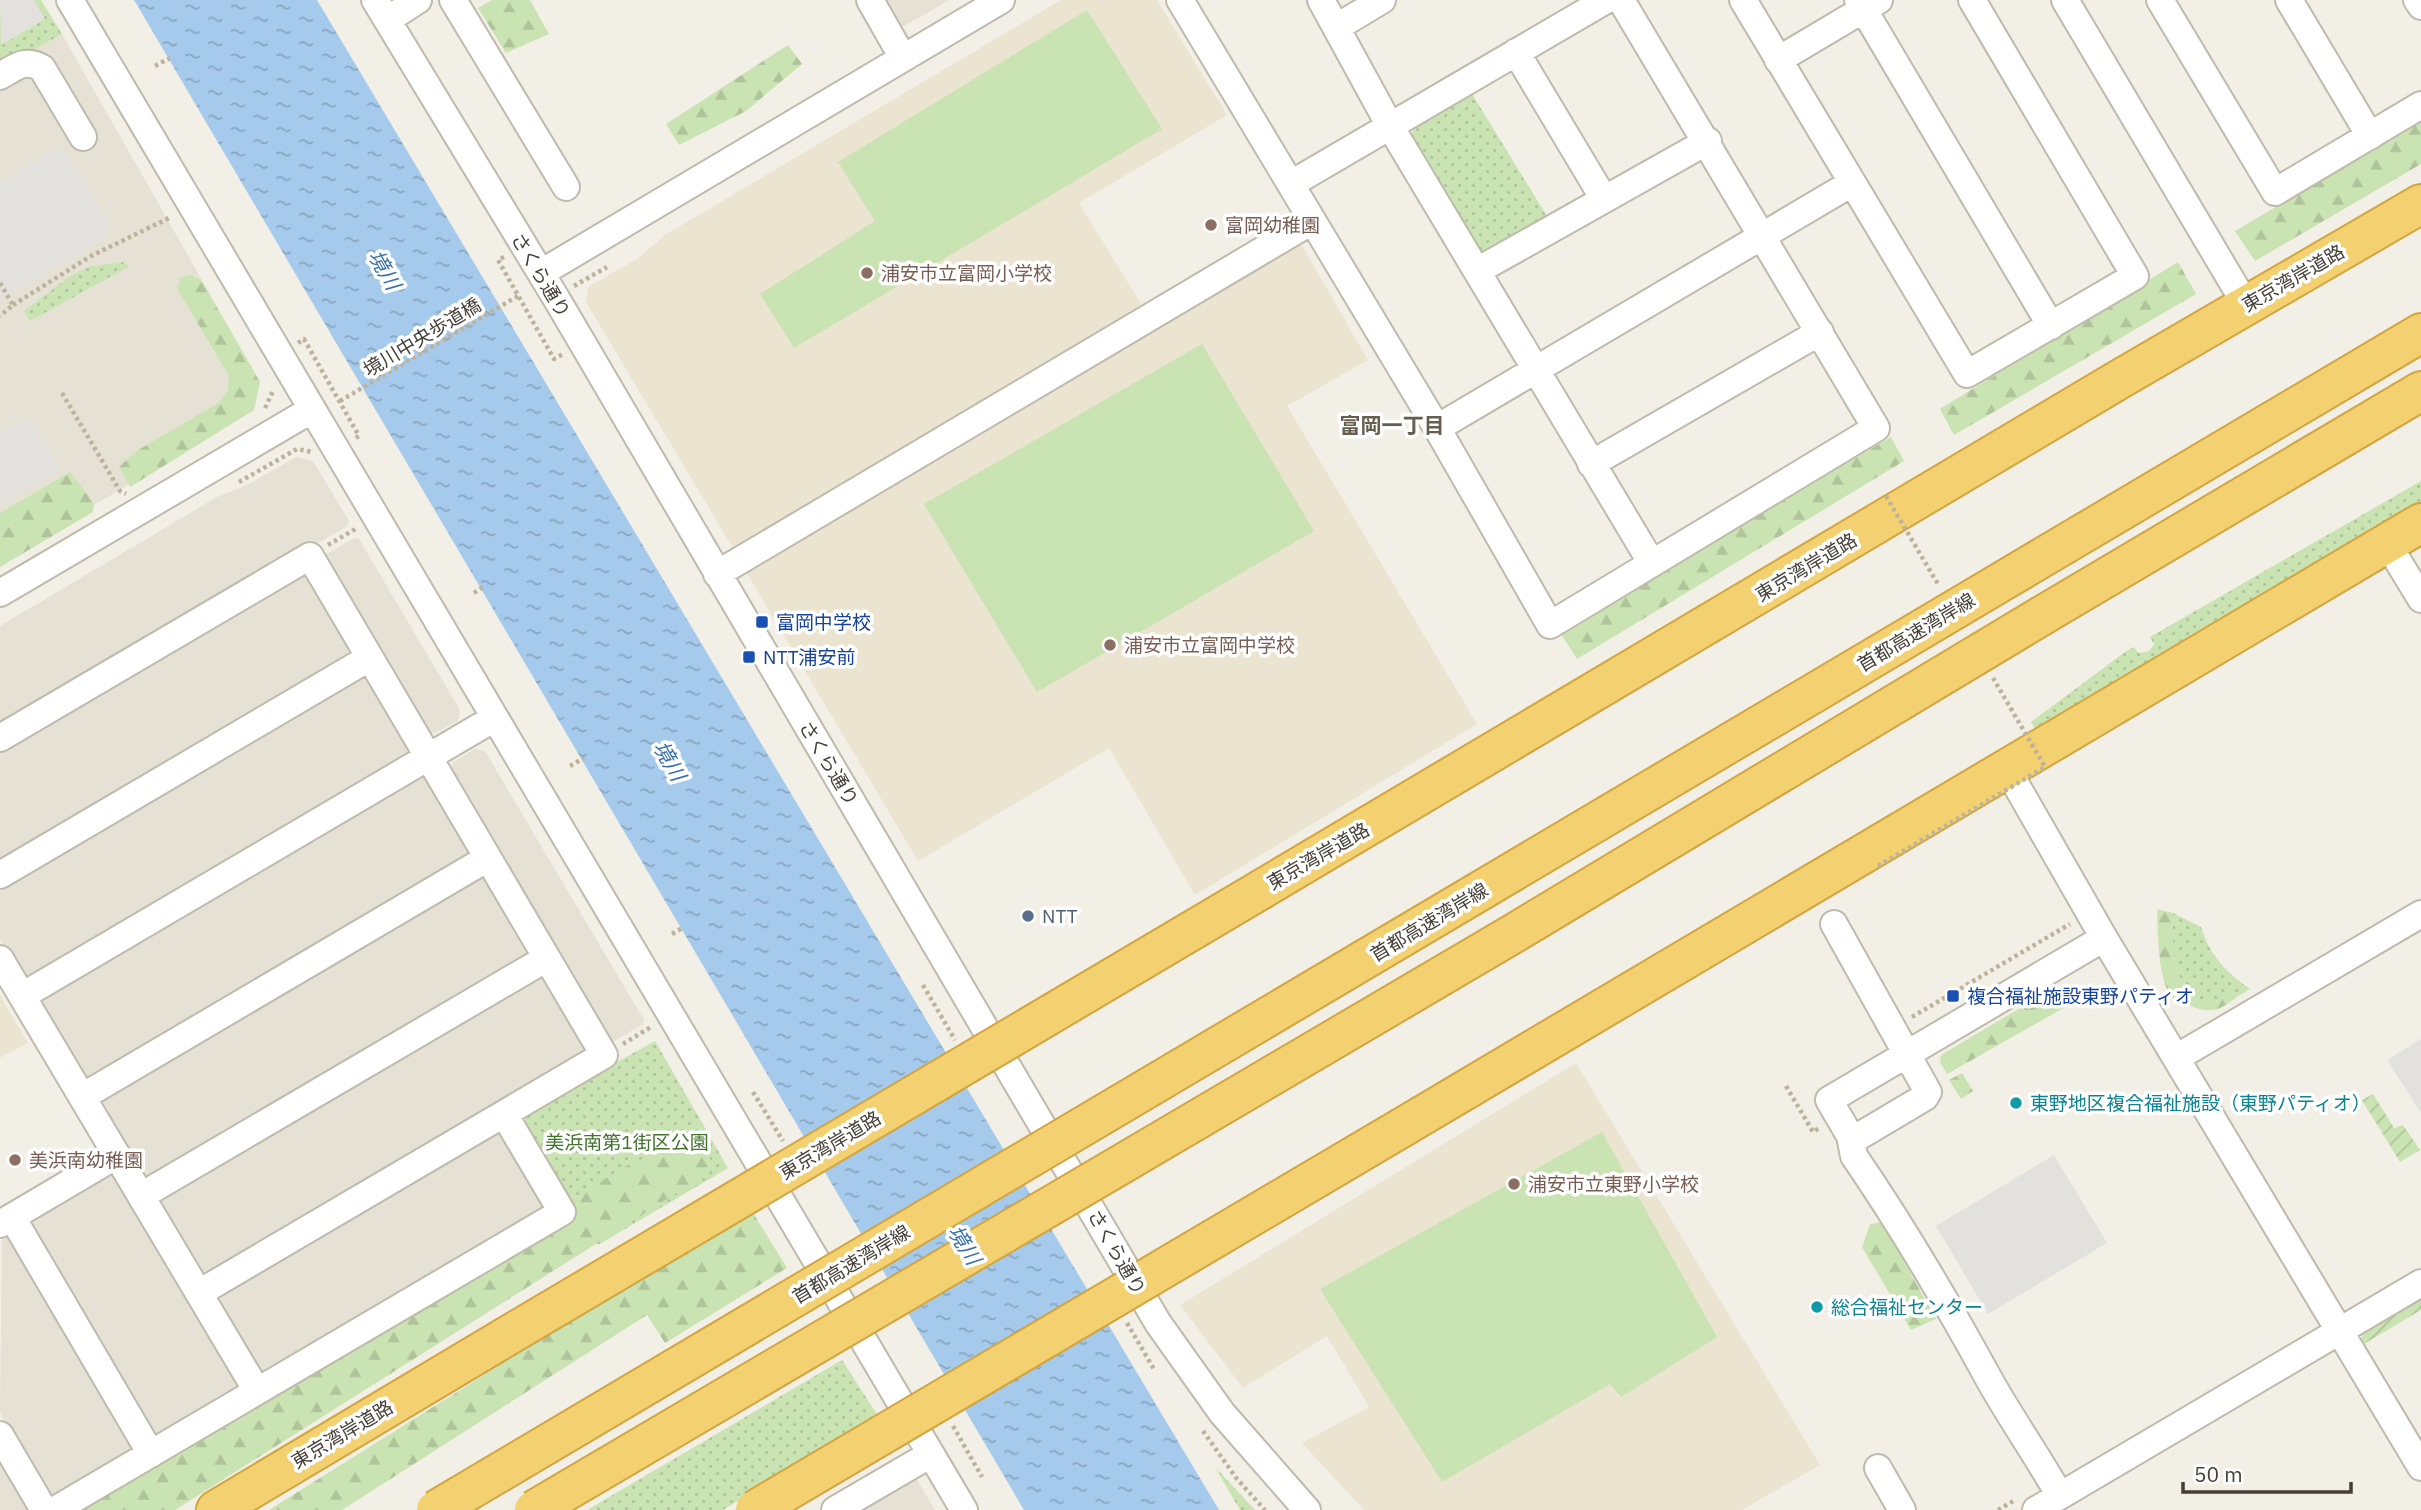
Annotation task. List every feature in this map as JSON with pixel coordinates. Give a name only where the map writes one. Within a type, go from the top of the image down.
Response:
[{"type":"highway","name":"東京湾岸道路","points":[[216,1510],[2246,305],[2421,204]]},
{"type":"highway","name":"首都高速湾岸線","points":[[436,1510],[2421,333]]},
{"type":"highway","points":[[534,1510],[1511,935],[2421,391]]},
{"type":"highway","points":[[755,1510],[2421,523]]},
{"type":"street","points":[[70,0],[493,719],[964,1510]]},
{"type":"street","points":[[381,10],[418,0]]},
{"type":"street","points":[[453,0],[566,187]]},
{"type":"street","points":[[870,0],[903,58]]},
{"type":"street","points":[[541,273],[1001,0]]},
{"type":"street","points":[[1180,0],[1437,428],[1550,625],[1876,428],[1621,0]]},
{"type":"street","points":[[1321,0],[1390,126],[1651,562]]},
{"type":"street","points":[[1337,27],[1382,0]]},
{"type":"street","points":[[1291,184],[1606,0]]},
{"type":"street","points":[[1743,0],[1967,374],[2135,276],[1972,0]]},
{"type":"street","points":[[2065,0],[2246,305]]},
{"type":"street","points":[[2161,0],[2275,192],[2421,105]]},
{"type":"street","points":[[2289,0],[2370,136]]},
{"type":"street","points":[[2417,0],[2421,6]]},
{"type":"street","points":[[1779,60],[1867,3],[2051,326]]},
{"type":"street","name":"さくら通り","points":[[381,10],[541,273],[1158,1322],[1222,1413],[1307,1510]]},
{"type":"street","points":[[1516,52],[1604,199]]},
{"type":"street","points":[[0,76],[24,62],[42,68],[83,137]]},
{"type":"street","points":[[1477,271],[1707,141]]},
{"type":"street","points":[[1437,428],[1852,183]]},
{"type":"street","points":[[717,574],[1312,221]]},
{"type":"street","points":[[1591,464],[1821,332]]},
{"type":"street","points":[[0,593],[311,410]]},
{"type":"street","points":[[2387,543],[2421,599]]},
{"type":"street","points":[[0,738],[310,556],[604,1055],[199,1293]]},
{"type":"street","points":[[0,875],[369,657]]},
{"type":"street","points":[[22,996],[493,719]]},
{"type":"street","points":[[2007,769],[2104,938],[2421,1467]]},
{"type":"street","points":[[82,1097],[488,858]]},
{"type":"street","points":[[2176,1058],[2421,914]]},
{"type":"street","points":[[1834,925],[1926,1086],[1925,1097],[1851,1141]]},
{"type":"street","points":[[2060,1496],[1948,1305],[1854,1156],[1851,1141],[1829,1100],[2104,938]]},
{"type":"street","points":[[141,1196],[547,958]]},
{"type":"street","points":[[0,959],[257,1391]]},
{"type":"street","points":[[55,1510],[562,1212],[504,1114]]},
{"type":"street","points":[[117,1155],[6,1220],[151,1454]]},
{"type":"street","points":[[2028,1504],[2060,1496],[2421,1283]]},
{"type":"street","points":[[0,1435],[44,1510]]},
{"type":"street","points":[[835,1510],[931,1454]]},
{"type":"street","points":[[1878,1468],[1902,1510]]},
{"type":"path","points":[[155,66],[170,58]]},
{"type":"path","points":[[167,205],[181,227]]},
{"type":"path","points":[[0,316],[91,256],[173,215]]},
{"type":"path","points":[[507,255],[498,260],[554,359],[564,353]]},
{"type":"path","points":[[573,286],[607,267]]},
{"type":"path","points":[[0,283],[13,305]]},
{"type":"path","name":"境川中央歩道橋","points":[[340,401],[518,296]]},
{"type":"path","points":[[308,346],[355,429]]},
{"type":"path","points":[[262,411],[273,394],[274,383]]},
{"type":"path","points":[[61,393],[120,491],[128,495],[137,493]]},
{"type":"path","points":[[310,556],[360,527]]},
{"type":"path","points":[[474,593],[483,587]]},
{"type":"path","points":[[570,766],[584,758]]},
{"type":"path","points":[[1878,866],[2045,767]]},
{"type":"path","points":[[1912,1017],[2077,920]]},
{"type":"path","points":[[672,934],[684,927]]},
{"type":"path","points":[[923,985],[957,1043]]},
{"type":"path","points":[[604,1055],[655,1025]]},
{"type":"path","points":[[753,1092],[785,1145]]},
{"type":"path","points":[[1123,1318],[1155,1371]]},
{"type":"path","points":[[949,1421],[982,1477]]},
{"type":"path","points":[[1998,1510],[2028,1504]]},
{"type":"shaded area","points":[[0,0],[34,0],[45,19],[1,45]]},
{"type":"shaded area","points":[[883,0],[949,0],[899,29]]},
{"type":"shaded area","name":"浦安市立富岡小学校","points":[[1061,0],[1157,0],[1227,115],[1079,203],[1146,312],[737,555],[586,302],[588,287],[637,259],[665,235]]},
{"type":"shaded area","points":[[62,34],[260,382],[254,410],[0,561],[0,69]]},
{"type":"shaded area","points":[[62,146],[107,220],[108,229],[100,241],[0,300],[0,183]]},
{"type":"shaded area","name":"浦安市立富岡中学校","points":[[1298,238],[1368,360],[1287,406],[1477,724],[1195,895],[1109,748],[918,861],[743,567]]},
{"type":"shaded area","points":[[28,417],[59,469],[0,503],[0,434]]},
{"type":"shaded area","points":[[296,457],[313,461],[349,521],[347,526],[318,543],[313,543],[0,728],[0,626],[217,497],[247,485]]},
{"type":"shaded area","points":[[354,538],[359,539],[460,710],[458,721],[435,733],[425,731],[324,560],[325,555]]},
{"type":"shaded area","points":[[300,574],[310,576],[352,647],[349,657],[0,863],[0,751]]},
{"type":"shaded area","points":[[360,674],[369,676],[411,747],[409,757],[33,980],[23,977],[0,939],[0,887]]},
{"type":"shaded area","points":[[475,749],[485,751],[644,1020],[643,1024],[613,1042],[608,1041],[450,773],[453,762]]},
{"type":"shaded area","points":[[419,775],[429,777],[471,848],[468,857],[93,1080],[81,1077],[41,1007],[43,997]]},
{"type":"shaded area","points":[[479,875],[488,877],[530,948],[527,958],[152,1180],[142,1178],[100,1108],[103,1097]]},
{"type":"shaded area","points":[[537,976],[548,978],[588,1045],[586,1055],[210,1277],[200,1275],[160,1208],[162,1198]]},
{"type":"shaded area","points":[[0,995],[28,1043],[0,1058]]},
{"type":"shaded area","points":[[2421,1039],[2421,1113],[2387,1060]]},
{"type":"shaded area","name":"浦安市立東野小学校","points":[[1576,1063],[1820,1465],[1742,1510],[1364,1510],[1302,1443],[1369,1407],[1327,1336],[1243,1388],[1180,1305]]},
{"type":"shaded area","points":[[493,1132],[506,1136],[544,1200],[542,1211],[268,1373],[256,1370],[216,1305],[218,1295]]},
{"type":"shaded area","points":[[2054,1155],[2107,1243],[1988,1314],[1936,1226]]},
{"type":"shaded area","points":[[114,1168],[239,1381],[236,1390],[163,1434],[152,1432],[27,1221]]},
{"type":"shaded area","points":[[2,1234],[13,1237],[134,1443],[133,1453],[57,1496],[48,1494],[0,1413]]},
{"type":"shaded area","points":[[0,1453],[30,1504],[28,1510],[0,1510]]},
{"type":"shaded area","points":[[913,1473],[935,1510],[851,1510]]},
{"type":"green space","points":[[0,0],[41,0],[62,34],[0,69]]},
{"type":"green space","points":[[492,0],[530,0],[549,34],[506,53],[478,8]]},
{"type":"green space","points":[[1087,10],[1162,129],[794,348],[760,294],[875,221],[838,162]]},
{"type":"green space","points":[[788,45],[802,64],[746,111],[679,145],[666,124]]},
{"type":"green space","points":[[1472,94],[1548,218],[1489,254],[1479,252],[1411,136],[1414,128]]},
{"type":"green space","points":[[2421,121],[2421,164],[2255,261],[2235,231]]},
{"type":"green space","points":[[122,262],[130,266],[30,321],[24,311],[69,277],[88,267]]},
{"type":"green space","points":[[2178,262],[2196,294],[1954,435],[1940,409]]},
{"type":"green space","points":[[191,275],[201,280],[260,382],[254,410],[130,487],[119,467],[135,452],[220,402],[228,390],[229,376],[177,288],[181,277]]},
{"type":"green space","points":[[1202,344],[1314,531],[1037,692],[924,504]]},
{"type":"green space","points":[[1891,437],[1904,461],[1577,659],[1559,631]]},
{"type":"green space","points":[[70,472],[94,504],[93,512],[0,567],[0,513]]},
{"type":"green space","points":[[2421,481],[2421,506],[2037,733],[2031,722],[2125,652],[2134,647],[2139,653],[2149,651],[2154,644],[2150,637]]},
{"type":"green space","points":[[2157,909],[2173,913],[2176,967],[2187,989],[2210,1003],[2233,993],[2240,995],[2222,1007],[2211,1010],[2199,1009],[2175,1000],[2169,993],[2162,970]]},
{"type":"green space","points":[[2173,913],[2201,927],[2209,947],[2220,962],[2250,989],[2240,995],[2233,993],[2210,1003],[2187,989],[2176,967]]},
{"type":"green space","points":[[2057,986],[2069,1005],[1947,1074],[1940,1062],[1941,1055]]},
{"type":"green space","name":"美浜南第1街区公園","points":[[655,1041],[728,1168],[598,1245],[523,1126],[527,1112]]},
{"type":"green space","points":[[1962,1073],[1973,1091],[1961,1099],[1949,1080]]},
{"type":"green space","points":[[2373,1094],[2394,1128],[2403,1125],[2420,1150],[2400,1162],[2362,1100]]},
{"type":"green space","points":[[1602,1132],[1717,1337],[1621,1397],[1610,1384],[1442,1482],[1320,1289]]},
{"type":"green space","points":[[696,1137],[716,1168],[175,1510],[61,1510],[630,1164]]},
{"type":"green space","points":[[750,1208],[787,1268],[665,1343],[647,1315],[342,1510],[269,1510]]},
{"type":"green space","points":[[1882,1222],[1936,1319],[1911,1330],[1862,1247],[1870,1224]]},
{"type":"green space","points":[[2421,1300],[2421,1310],[2364,1344],[2378,1367],[2374,1369],[2360,1345],[2363,1334]]},
{"type":"green space","points":[[842,1360],[878,1416],[723,1510],[587,1510]]},
{"type":"green space","points":[[1215,1467],[1255,1510],[1240,1510]]},
{"type":"water","name":"境川","points":[[134,0],[317,0],[1219,1510],[1024,1510]]},
{"type":"place","name":"富岡幼稚園","points":[[1211,225]]},
{"type":"place","name":"浦安市立富岡小学校","points":[[867,273]]},
{"type":"place","name":"富岡中学校","points":[[762,622]]},
{"type":"place","name":"浦安市立富岡中学校","points":[[1110,645]]},
{"type":"place","name":"NTT浦安前","points":[[749,657]]},
{"type":"place","name":"NTT","points":[[1028,916]]},
{"type":"place","name":"複合福祉施設東野パティオ","points":[[1953,996]]},
{"type":"place","name":"東野地区複合福祉施設（東野パティオ）","points":[[2016,1103]]},
{"type":"place","name":"美浜南幼稚園","points":[[15,1160]]},
{"type":"place","name":"浦安市立東野小学校","points":[[1514,1184]]},
{"type":"place","name":"総合福祉センター","points":[[1817,1307]]},
{"type":"district","name":"富岡一丁目","points":[[1392,426]]}]
